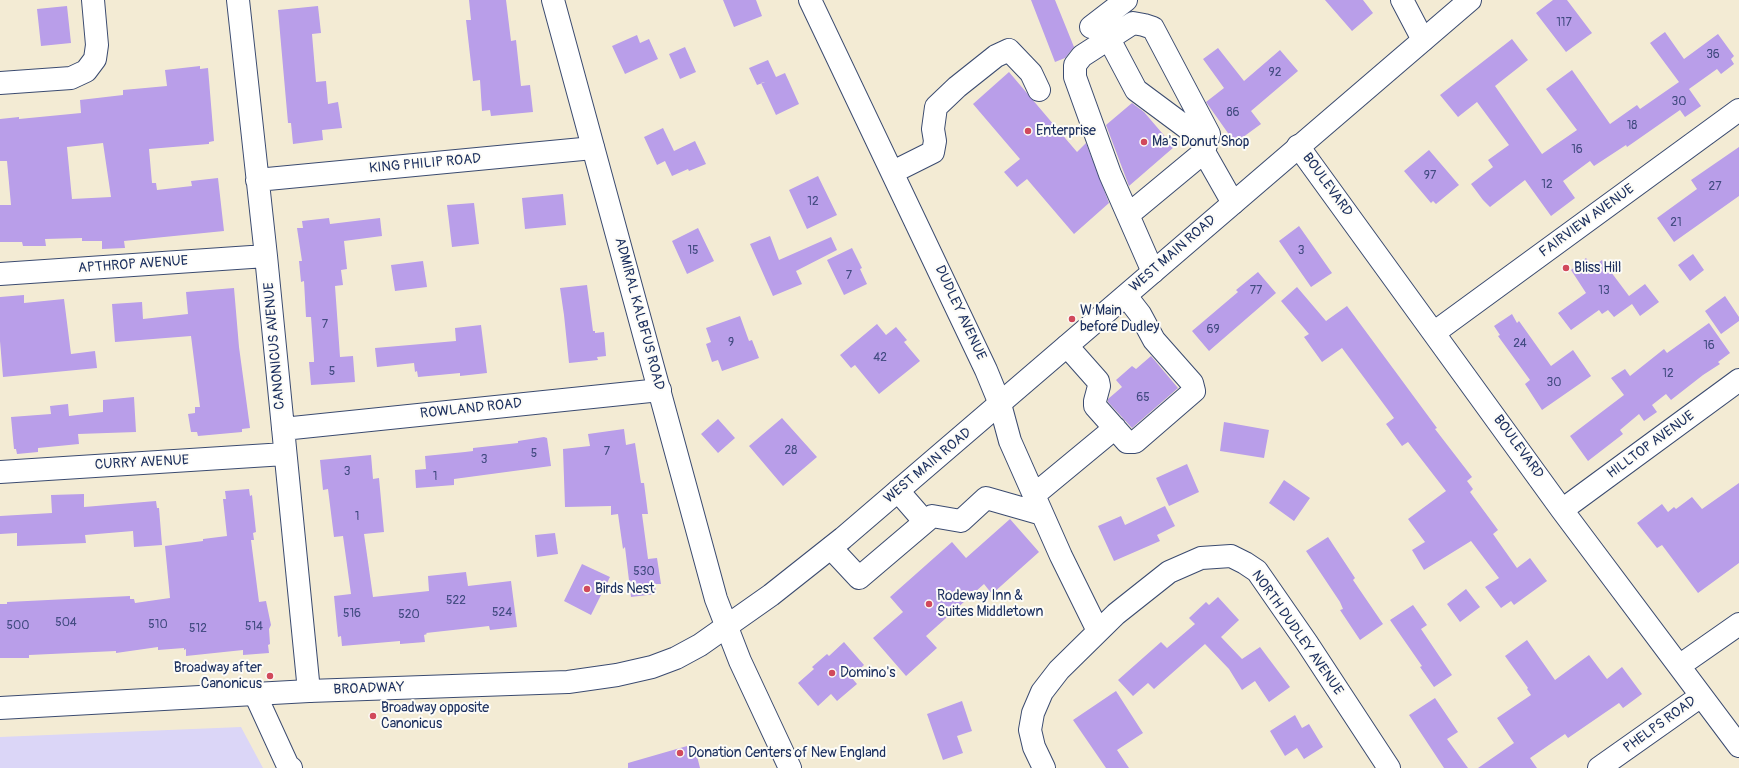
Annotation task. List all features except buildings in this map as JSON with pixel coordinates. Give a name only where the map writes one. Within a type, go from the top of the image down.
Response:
[{"type":"street","points":[[0,83],[71,78],[86,71],[95,59],[97,45],[93,0]]},
{"type":"street","name":"CANONICUS AVENUE","points":[[238,0],[266,256],[309,691]]},
{"type":"street","name":"ADMIRAL KALBFUS ROAD","points":[[553,0],[716,599],[740,661],[790,768]]},
{"type":"street","name":"DUDLEY AVENUE","points":[[810,0],[986,370],[1000,404],[1010,441],[1061,556],[1098,631]]},
{"type":"street","points":[[1091,27],[1126,0]]},
{"type":"street","points":[[1402,0],[1423,40]]},
{"type":"street","name":"WEST MAIN ROAD","points":[[726,627],[792,580],[832,548],[1126,296],[1298,146],[1470,0]]},
{"type":"street","points":[[1128,216],[1205,147],[1209,134],[1153,28],[1133,23],[1082,56],[1076,65],[1075,77],[1110,174],[1128,216],[1153,272]]},
{"type":"street","points":[[1108,39],[1136,90],[1205,147],[1233,203]]},
{"type":"street","points":[[893,172],[933,152],[935,140],[933,129],[936,106],[996,56],[1009,50],[1030,72],[1039,90]]},
{"type":"street","name":"FAIRVIEW AVENUE","points":[[1435,332],[1739,110]]},
{"type":"street","name":"BOULEVARD","points":[[1298,146],[1435,332],[1562,510],[1739,746]]},
{"type":"street","name":"KING PHILIP ROAD","points":[[257,180],[593,148]]},
{"type":"street","name":"APTHROP AVENUE","points":[[0,274],[266,256]]},
{"type":"street","points":[[1067,346],[1098,381],[1099,386],[1095,401],[1096,406],[1126,442],[1135,442],[1194,391],[1192,383],[1154,340],[1140,314],[1126,296]]},
{"type":"street","name":"HILLTOP AVENUE","points":[[1562,510],[1739,380]]},
{"type":"street","name":"ROWLAND ROAD","points":[[282,429],[660,390]]},
{"type":"street","points":[[832,548],[859,578],[932,516],[961,521],[986,498],[1038,504],[1115,428]]},
{"type":"street","name":"CURRY AVENUE","points":[[0,472],[285,454]]},
{"type":"street","points":[[898,491],[925,522]]},
{"type":"street","name":"NORTH DUDLEY AVENUE","points":[[1044,768],[1031,737],[1030,730],[1033,713],[1042,692],[1050,681],[1098,631],[1130,602],[1169,572],[1202,558],[1231,556],[1257,571],[1307,643],[1389,768]]},
{"type":"street","points":[[1679,666],[1739,624]]},
{"type":"street","name":"BROADWAY","points":[[0,708],[309,691],[568,682],[610,676],[652,667],[676,658],[726,627]]},
{"type":"street","points":[[255,694],[288,766],[291,768]]},
{"type":"street","name":"PHELPS ROAD","points":[[1599,768],[1701,696]]},
{"type":"shaded area","points":[[241,727],[263,768],[0,768],[0,737]]},
{"type":"place","name":"Enterprise","points":[[1028,131]]},
{"type":"place","name":"Ma's Donut Shop","points":[[1144,142]]},
{"type":"place","name":"Bliss Hill","points":[[1566,268]]},
{"type":"place","name":"W Main before Dudley","points":[[1072,319]]},
{"type":"place","name":"Birds Nest","points":[[587,589]]},
{"type":"place","name":"Rodeway Inn & Suites Middletown","points":[[929,604]]},
{"type":"place","name":"Domino's","points":[[832,673]]},
{"type":"place","name":"Broadway after Canonicus","points":[[270,676]]},
{"type":"place","name":"Broadway opposite Canonicus","points":[[373,716]]},
{"type":"place","name":"Donation Centers of New England","points":[[680,753]]}]
